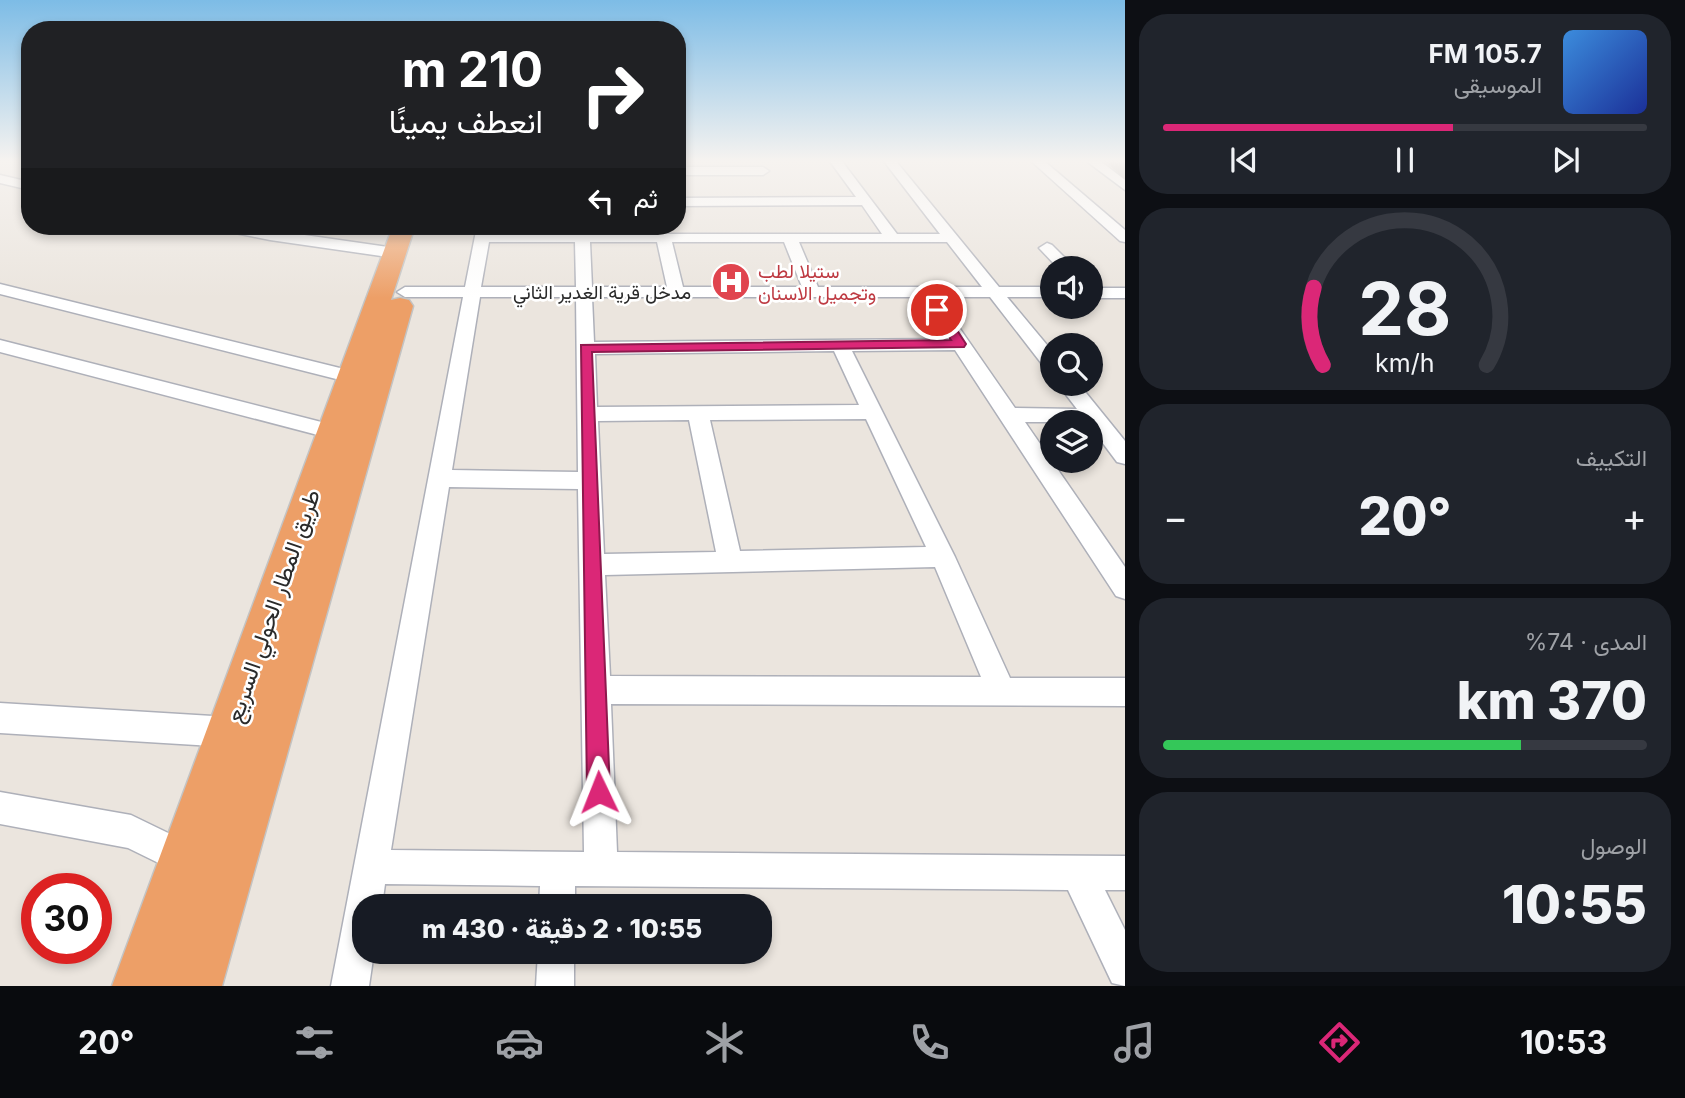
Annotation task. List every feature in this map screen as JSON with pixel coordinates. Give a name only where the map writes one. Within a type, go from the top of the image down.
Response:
[{"type":"highway","name":"طريق المطار الحولي السريع","points":[[141,986],[197,871],[423,235]]},
{"type":"highway","name":"طريق المطار الحولي السريع","points":[[193,986],[197,871],[229,732],[399,239]]},
{"type":"street","points":[[870,206],[893,238]]},
{"type":"street","points":[[926,206],[1040,349]]},
{"type":"street","points":[[1088,206],[1125,239]]},
{"type":"street","points":[[265,235],[399,239]]},
{"type":"street","points":[[350,986],[482,235]]},
{"type":"street","points":[[582,235],[601,869]]},
{"type":"street","points":[[622,235],[663,238],[951,238]]},
{"type":"street","points":[[663,238],[676,292]]},
{"type":"street","points":[[790,238],[813,292]]},
{"type":"street","points":[[1047,248],[1055,256]]},
{"type":"street","points":[[0,289],[352,377]]},
{"type":"street","name":"مدخل قرية الغدير الثاني","points":[[405,292],[1040,292]]},
{"type":"street","points":[[926,292],[1010,415],[1116,561],[1125,588]]},
{"type":"street","points":[[1103,292],[1125,293]]},
{"type":"street","points":[[586,348],[960,344]]},
{"type":"street","points":[[840,345],[943,557],[1002,692]]},
{"type":"street","points":[[0,346],[333,432]]},
{"type":"street","points":[[1077,396],[1088,410]]},
{"type":"street","points":[[587,414],[872,412]]},
{"type":"street","points":[[698,413],[730,562]]},
{"type":"street","points":[[1010,415],[1040,415]]},
{"type":"street","points":[[1103,428],[1125,456]]},
{"type":"street","points":[[439,478],[590,481]]},
{"type":"street","points":[[592,565],[943,557]]},
{"type":"street","points":[[596,690],[1125,692]]},
{"type":"street","points":[[0,718],[229,732]]},
{"type":"street","points":[[0,808],[131,832],[197,871]]},
{"type":"street","points":[[371,867],[1125,873]]},
{"type":"street","points":[[557,894],[558,869]]},
{"type":"street","points":[[1078,873],[1125,970]]},
{"type":"street","points":[[555,986],[556,964]]},
{"type":"place","name":"ستيلا لطب وتجميل الاسنان","points":[[731,282]]},
{"type":"route","points":[[599,792],[586,348],[960,344],[937,310]]}]
